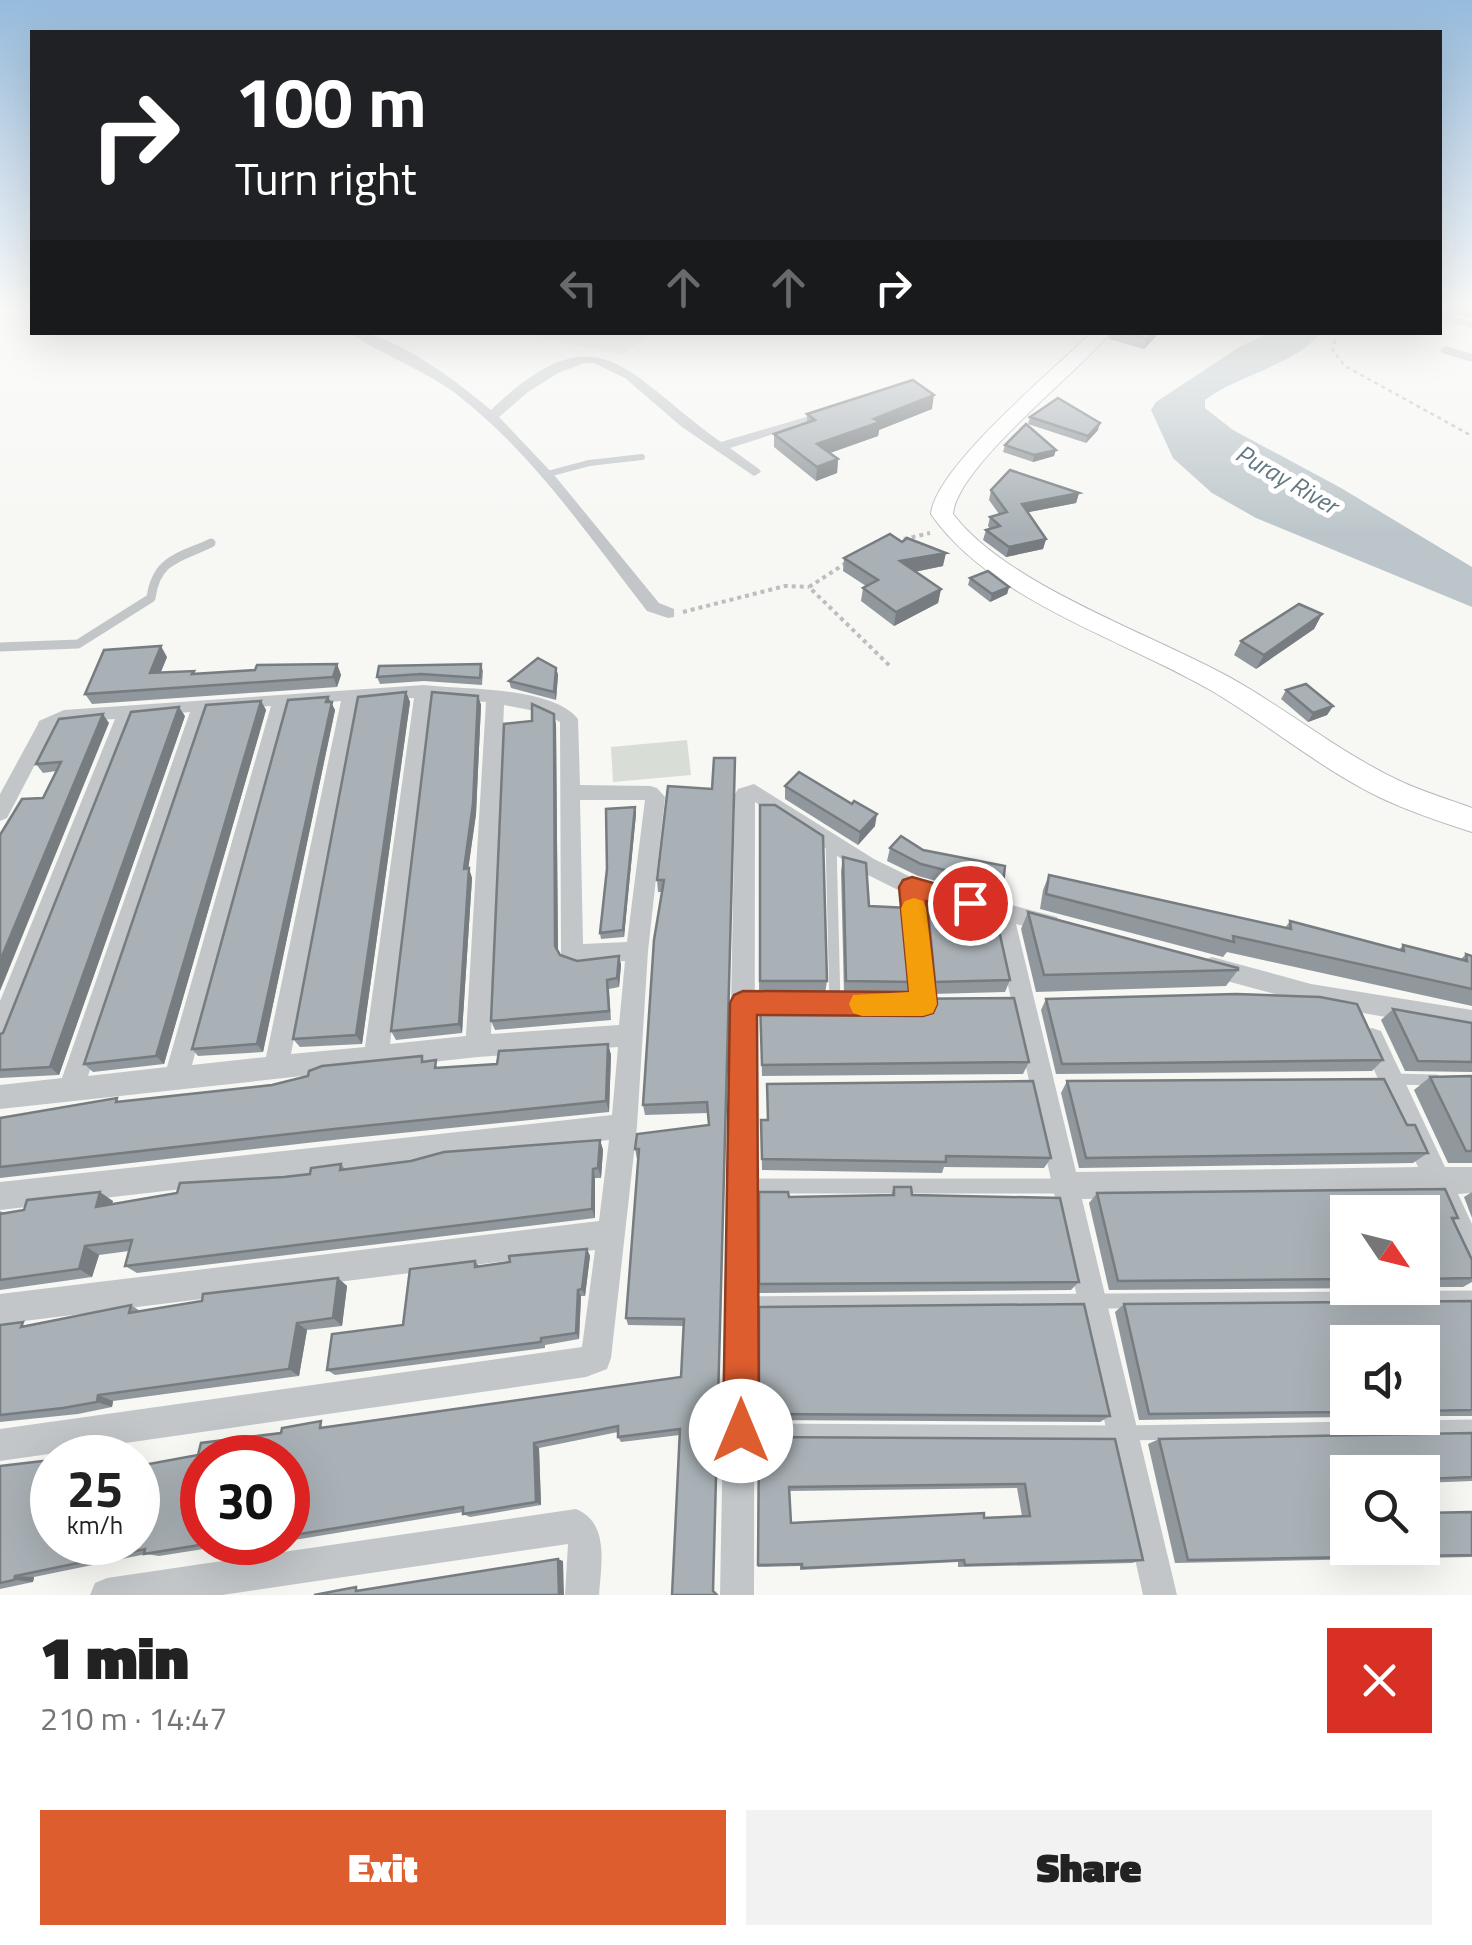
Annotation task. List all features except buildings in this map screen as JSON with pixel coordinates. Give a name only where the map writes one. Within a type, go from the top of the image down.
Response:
[{"type":"street","points":[[446,383],[490,419],[544,475],[653,607],[668,614]]},
{"type":"street","points":[[490,419],[500,406],[533,383]]},
{"type":"street","points":[[640,383],[754,472]]},
{"type":"street","points":[[1050,383],[965,467],[942,502],[942,514],[952,529],[970,547],[1037,590],[1220,684],[1389,790],[1472,820]]},
{"type":"street","points":[[720,447],[844,409]]},
{"type":"street","points":[[376,1057],[424,692]]},
{"type":"street","points":[[0,813],[46,726],[64,716],[424,692],[495,698],[566,714],[572,792],[572,954],[637,951]]},
{"type":"street","points":[[276,1068],[351,697]]},
{"type":"street","points":[[478,1046],[495,698]]},
{"type":"street","points":[[176,1079],[281,702]]},
{"type":"street","points":[[70,1091],[201,708]]},
{"type":"street","points":[[0,1031],[127,712]]},
{"type":"street","points":[[737,1595],[741,1186],[752,1086],[746,792],[754,791],[912,887],[1075,931]]},
{"type":"street","points":[[0,1444],[596,1358],[600,1350],[624,1126],[637,951],[655,798],[650,793],[572,792]]},
{"type":"street","points":[[1002,912],[1160,1595]]},
{"type":"street","points":[[1184,960],[1311,994],[1472,1021]]},
{"type":"street","points":[[1357,1002],[1379,1079],[1436,1180],[1472,1255]]},
{"type":"street","points":[[0,1097],[478,1046],[631,1035]]},
{"type":"street","points":[[0,1196],[624,1126]]},
{"type":"street","points":[[1066,1186],[1472,1180]]},
{"type":"street","points":[[0,1309],[610,1234]]},
{"type":"street","points":[[107,1595],[576,1526],[584,1541],[582,1595]]},
{"type":"lane","points":[[544,475],[588,463],[642,458]]},
{"type":"lane","points":[[0,647],[78,644],[94,637],[151,598],[154,575],[164,565],[210,543]]},
{"type":"lane","points":[[831,841],[835,1004]]},
{"type":"lane","points":[[912,887],[923,1004]]},
{"type":"lane","points":[[1255,996],[1311,994]]},
{"type":"lane","points":[[816,1004],[852,1004]]},
{"type":"lane","points":[[906,1004],[943,1004]]},
{"type":"lane","points":[[1379,1079],[1456,1080]]},
{"type":"lane","points":[[741,1186],[1066,1186]]},
{"type":"lane","points":[[741,1304],[1472,1298]]},
{"type":"lane","points":[[741,1431],[1123,1434],[1472,1427]]},
{"type":"path","points":[[1377,383],[1472,436]]},
{"type":"path","points":[[894,542],[952,529]]},
{"type":"path","points":[[668,614],[785,586],[809,587],[856,558]]},
{"type":"path","points":[[809,587],[892,668]]},
{"type":"shaded area","points":[[687,740],[691,775],[613,782],[611,747]]},
{"type":"water","name":"Puray River","points":[[1184,383],[1235,383],[1205,400],[1205,408],[1233,430],[1341,488],[1472,567],[1472,607],[1256,518],[1212,493],[1173,458],[1151,410],[1156,402]]},
{"type":"slow traffic","points":[[862,1004],[923,1004],[914,908]]},
{"type":"route","points":[[741,1431],[743,1003],[923,1004],[912,887],[970,903]]}]
